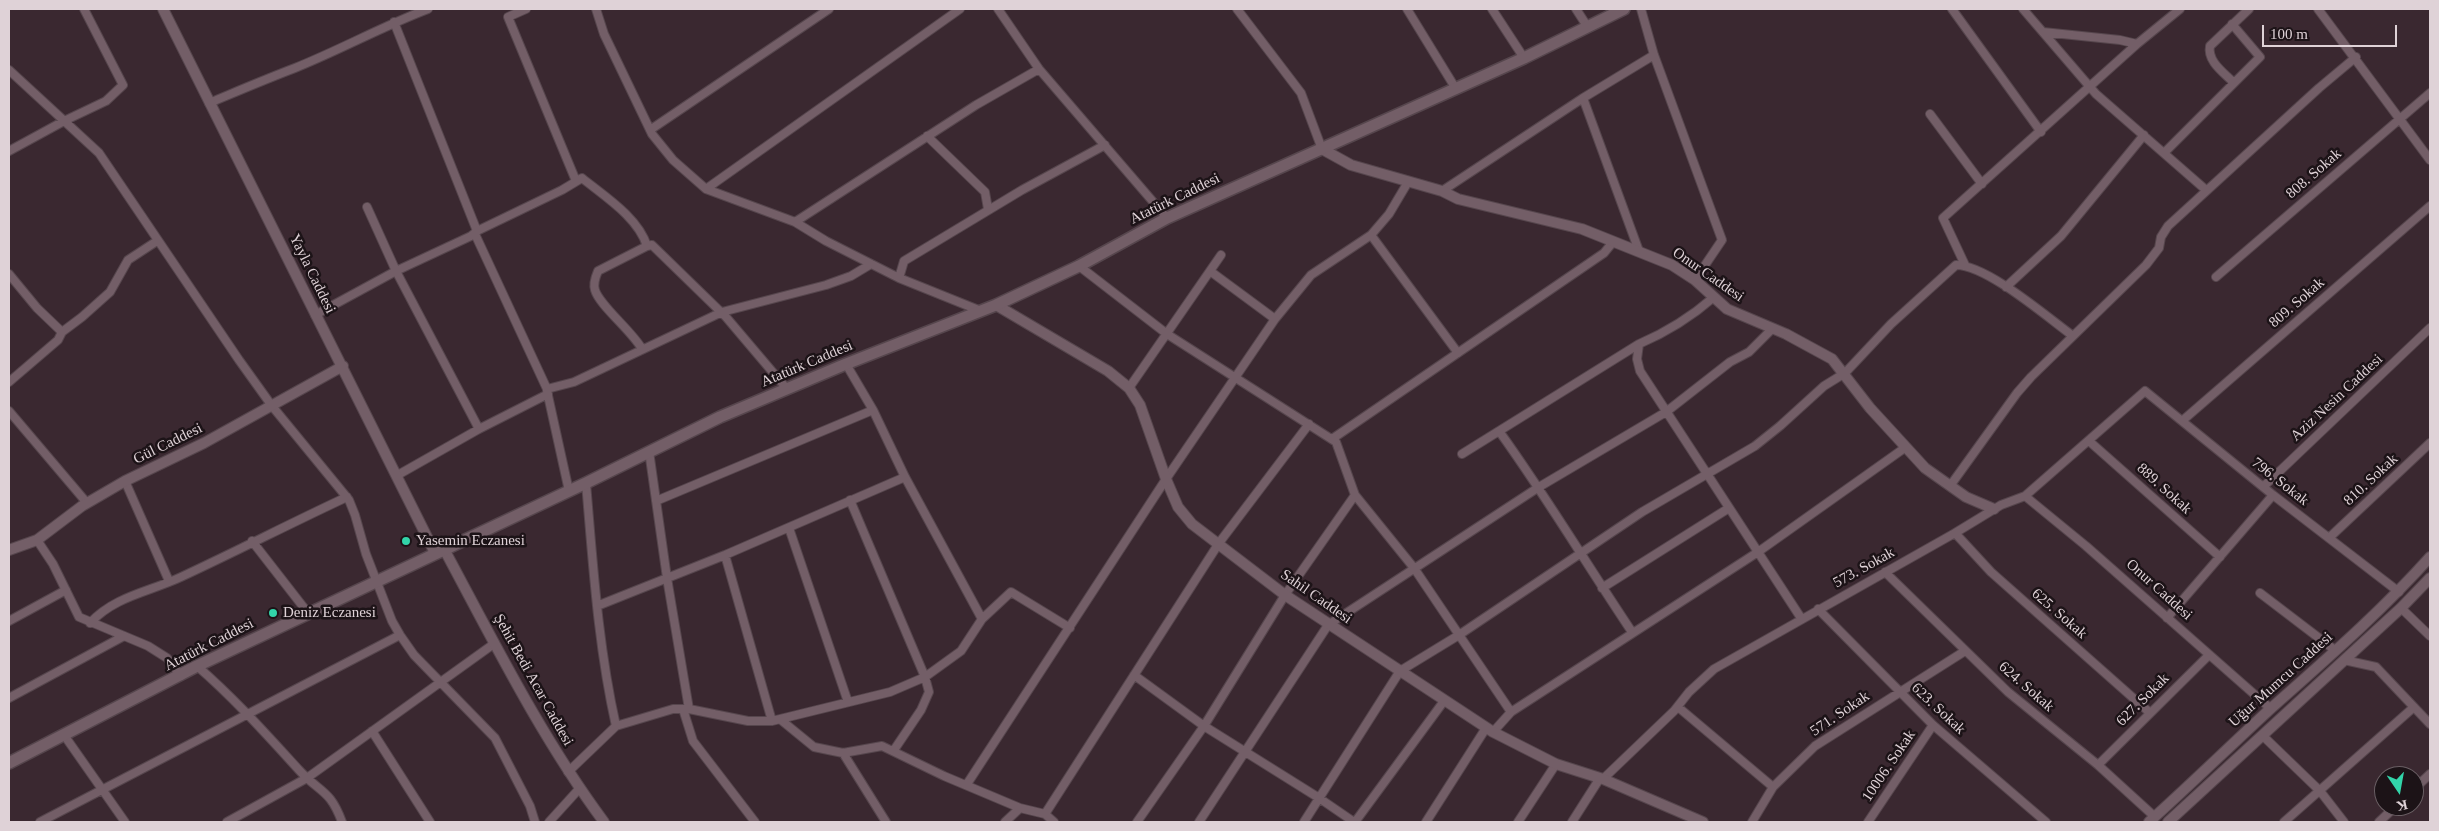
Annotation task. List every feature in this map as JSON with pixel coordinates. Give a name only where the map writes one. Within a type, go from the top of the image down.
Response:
[{"type":"main road","name":"Atatürk Caddesi","points":[[9,763],[181,676],[197,666],[376,580],[586,483],[720,417],[846,364],[996,305],[1079,266],[1167,218],[1524,58],[1624,9]]},
{"type":"street","points":[[9,150],[64,120],[106,101],[123,85],[84,9]]},
{"type":"street","name":"Yayla Caddesi","points":[[163,9],[290,261],[314,315],[343,366],[394,468],[396,476],[440,551]]},
{"type":"street","points":[[209,103],[273,75],[295,68],[394,22],[428,9]]},
{"type":"street","points":[[526,9],[507,13],[576,182]]},
{"type":"street","points":[[596,9],[604,34],[650,130],[673,160],[706,188],[795,222],[826,241],[899,278],[981,311]]},
{"type":"street","points":[[650,130],[829,9]]},
{"type":"street","points":[[706,188],[960,9]]},
{"type":"street","points":[[998,9],[1039,68],[1167,218]]},
{"type":"street","points":[[1237,9],[1300,93],[1322,149]]},
{"type":"street","points":[[1407,9],[1456,88]]},
{"type":"street","points":[[1492,9],[1524,58]]},
{"type":"street","points":[[1576,9],[1587,26]]},
{"type":"street","points":[[1640,9],[1654,55],[1722,240],[1694,280]]},
{"type":"street","points":[[1952,9],[2041,132]]},
{"type":"street","points":[[2023,9],[2091,88],[2206,190]]},
{"type":"street","points":[[1965,265],[1944,218],[2091,88],[2137,44],[2180,9]]},
{"type":"street","points":[[2233,82],[2209,53],[2210,46],[2249,9]]},
{"type":"street","points":[[2318,9],[2430,160]]},
{"type":"street","points":[[394,22],[476,232],[547,391],[569,491]]},
{"type":"street","points":[[2164,153],[2260,57],[2232,24]]},
{"type":"street","points":[[2043,32],[2137,44]]},
{"type":"street","points":[[1442,191],[1583,98],[1654,55]]},
{"type":"street","points":[[1950,486],[2017,393],[2146,265],[2159,248],[2161,237],[2168,226],[2318,88],[2356,58]]},
{"type":"street","points":[[795,222],[927,136],[1039,68]]},
{"type":"street","points":[[9,70],[99,153],[272,406],[347,497],[392,622],[414,655],[495,738],[530,806],[535,822]]},
{"type":"street","name":"808. Sokak","points":[[2216,277],[2430,92]]},
{"type":"street","points":[[1583,98],[1640,251]]},
{"type":"street","points":[[1930,114],[1982,184]]},
{"type":"street","points":[[2006,286],[2061,236],[2144,135]]},
{"type":"street","points":[[927,136],[985,192],[988,209]]},
{"type":"street","points":[[899,278],[904,261],[988,209],[1105,145]]},
{"type":"street","name":"Onur Caddesi","points":[[1322,149],[1351,165],[1442,191],[1458,199],[1582,229],[1672,265],[1694,280],[1728,309],[1772,328],[1832,359],[1870,408],[1925,468],[1966,497],[1994,509]]},
{"type":"street","points":[[314,315],[396,271],[582,178],[617,207],[637,229],[647,246]]},
{"type":"street","points":[[967,784],[1166,479],[1236,379],[1275,319],[1311,275],[1371,235],[1389,214],[1408,182]]},
{"type":"street","name":"809. Sokak","points":[[2182,421],[2430,206]]},
{"type":"street","points":[[367,207],[396,271],[479,429]]},
{"type":"street","points":[[1371,235],[1458,353]]},
{"type":"street","points":[[9,382],[58,340],[62,332],[82,318],[110,292],[128,260],[158,241]]},
{"type":"street","points":[[1332,440],[1604,253],[1613,242]]},
{"type":"street","points":[[642,348],[634,336],[596,294],[594,282],[598,272],[647,246],[654,246],[722,312],[770,366],[787,389]]},
{"type":"street","points":[[1129,388],[1221,255]]},
{"type":"street","points":[[396,476],[547,391],[574,382],[642,348],[722,312],[826,285],[851,276],[871,264]]},
{"type":"street","points":[[1304,822],[1400,671],[1459,635],[1706,473],[1755,446],[1824,386],[1844,373],[1891,324],[1956,266],[1965,265],[2006,286],[2073,336]]},
{"type":"street","points":[[1079,266],[1167,334],[1336,442],[1354,495],[1414,568],[1511,712]]},
{"type":"street","points":[[1210,271],[1275,319]]},
{"type":"street","points":[[9,274],[37,308],[62,332]]},
{"type":"street","points":[[1462,454],[1639,344],[1658,336],[1693,315],[1714,297]]},
{"type":"street","name":"Sahil Caddesi","points":[[996,305],[1108,372],[1129,388],[1140,405],[1178,507],[1192,524],[1285,595],[1489,730],[1556,764],[1601,778],[1702,822]]},
{"type":"street","points":[[1199,822],[1328,625],[1539,487],[1666,412],[1730,362],[1749,352],[1772,328]]},
{"type":"street","name":"Aziz Nesin Caddesi","points":[[2263,487],[2430,328]]},
{"type":"street","points":[[1639,344],[1637,359],[1640,371],[1802,618]]},
{"type":"street","points":[[846,364],[873,410],[905,477],[982,619]]},
{"type":"street","name":"Gül Caddesi","points":[[9,550],[37,540],[87,503],[125,481],[204,443],[343,366]]},
{"type":"street","name":"796. Sokak","points":[[2146,391],[2273,495],[2399,592]]},
{"type":"street","name":"573. Sokak","points":[[1572,822],[1601,778],[1678,707],[1689,692],[1714,669],[1994,509],[2025,496],[2146,391]]},
{"type":"street","points":[[656,501],[873,410]]},
{"type":"street","points":[[9,411],[87,503]]},
{"type":"street","points":[[1045,814],[1219,543],[1308,424]]},
{"type":"street","points":[[1500,431],[1539,487],[1580,555],[1632,632]]},
{"type":"street","name":"889. Sokak","points":[[2089,441],[2220,557]]},
{"type":"street","name":"810. Sokak","points":[[2330,538],[2430,443]]},
{"type":"street","points":[[1426,822],[1489,730],[1511,712],[1758,552],[1906,447]]},
{"type":"street","points":[[649,451],[666,578],[692,741],[755,822]]},
{"type":"street","points":[[597,606],[790,528],[905,477]]},
{"type":"street","points":[[125,481],[169,581]]},
{"type":"street","points":[[586,483],[597,606],[607,688],[616,726]]},
{"type":"street","points":[[1137,822],[1204,726],[1285,595],[1354,495]]},
{"type":"street","points":[[2167,618],[2273,495]]},
{"type":"street","name":"Onur Caddesi","points":[[2025,496],[2086,546],[2271,709]]},
{"type":"street","points":[[90,623],[102,610],[142,590],[169,581],[347,497]]},
{"type":"street","points":[[850,500],[925,677],[929,692],[922,710],[894,750]]},
{"type":"street","points":[[1602,588],[1729,508]]},
{"type":"street","points":[[790,528],[848,702]]},
{"type":"street","name":"625. Sokak","points":[[1955,533],[1991,572],[2150,712]]},
{"type":"street","points":[[37,540],[66,590],[79,617],[90,623],[109,628],[167,658],[181,676]]},
{"type":"street","points":[[252,541],[308,613]]},
{"type":"street","name":"Şehit Bedi Acar Caddesi","points":[[440,551],[495,643],[546,736],[579,789],[604,822]]},
{"type":"street","points":[[725,554],[772,720]]},
{"type":"street","name":"Uğur Mumcu Caddesi","points":[[2152,819],[2399,592],[2430,557]]},
{"type":"street","name":"624. Sokak","points":[[1886,572],[1964,651],[2008,692],[2098,765],[2152,819]]},
{"type":"street","name":"Uğur Mumcu Caddesi","points":[[2168,822],[2401,608],[2430,578]]},
{"type":"street","points":[[9,621],[66,590]]},
{"type":"street","points":[[568,772],[616,726],[673,709],[686,709],[748,721],[781,720],[890,692],[925,677],[962,651],[982,619],[1011,592],[1070,628]]},
{"type":"street","points":[[2260,593],[2336,651]]},
{"type":"street","points":[[2401,608],[2430,636]]},
{"type":"street","name":"623. Sokak","points":[[1818,609],[1933,725],[2046,822]]},
{"type":"street","points":[[40,822],[400,635]]},
{"type":"street","points":[[9,698],[124,636]]},
{"type":"street","points":[[227,822],[307,778],[495,643]]},
{"type":"street","name":"571. Sokak","points":[[1752,822],[1773,787],[1815,746],[1964,651]]},
{"type":"street","name":"627. Sokak","points":[[2098,765],[2209,655]]},
{"type":"street","points":[[2344,660],[2376,667],[2430,724]]},
{"type":"street","points":[[197,666],[247,713],[307,778],[322,788],[335,803],[342,822]]},
{"type":"street","points":[[1134,675],[1204,726],[1354,822],[1444,701]]},
{"type":"street","points":[[1678,707],[1773,787]]},
{"type":"street","points":[[2284,822],[2414,707]]},
{"type":"street","points":[[781,720],[814,747],[843,753],[882,746],[894,750],[944,776],[967,784],[1020,808],[1045,814],[1054,822]]},
{"type":"street","name":"10006. Sokak","points":[[1868,822],[1933,725]]},
{"type":"street","points":[[372,731],[430,822]]},
{"type":"street","points":[[64,735],[125,822]]},
{"type":"street","points":[[2262,735],[2320,791],[2344,822]]},
{"type":"street","points":[[843,753],[886,822]]},
{"type":"street","points":[[1518,822],[1556,764]]},
{"type":"street","points":[[549,822],[579,789]]},
{"type":"street","points":[[1005,822],[1020,808]]},
{"type":"place","name":"Yasemin Eczanesi","points":[[406,541]]},
{"type":"place","name":"Deniz Eczanesi","points":[[273,613]]}]
